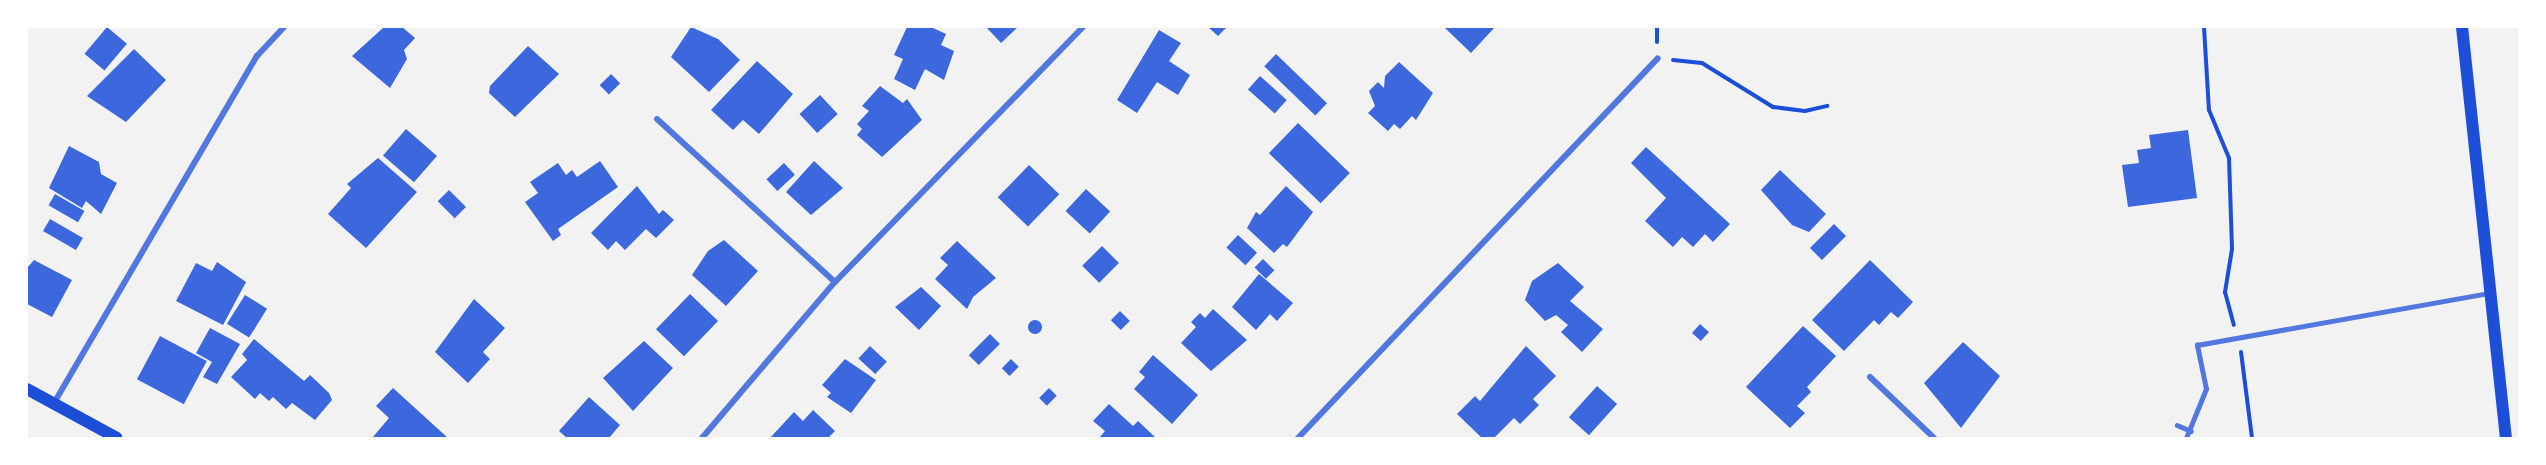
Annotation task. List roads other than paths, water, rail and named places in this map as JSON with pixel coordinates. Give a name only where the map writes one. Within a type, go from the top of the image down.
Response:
[{"type":"main road","points":[[2462,27],[2506,438]]},
{"type":"main road","points":[[27,388],[117,438]]},
{"type":"street","points":[[54,403],[257,56],[284,27]]},
{"type":"street","points":[[702,438],[835,282],[1083,27]]},
{"type":"street","points":[[1299,438],[1658,58]]},
{"type":"street","points":[[657,119],[835,282]]},
{"type":"street","points":[[1870,377],[1934,438]]},
{"type":"lane","points":[[2186,438],[2191,431],[2206,389],[2197,345],[2490,293]]},
{"type":"lane","points":[[2177,425],[2191,431]]}]
